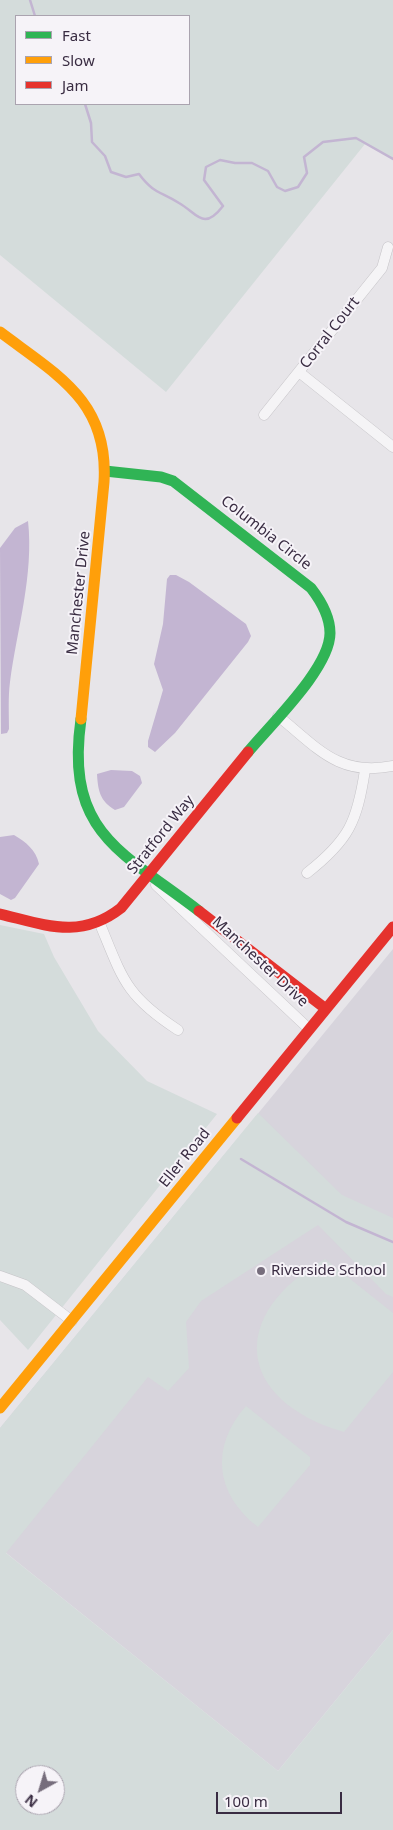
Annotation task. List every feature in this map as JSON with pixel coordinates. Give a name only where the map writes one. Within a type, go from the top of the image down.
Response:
[{"type":"street","name":"Corral Court","points":[[264,415],[382,268],[388,247]]},
{"type":"street","name":"Manchester Drive","points":[[0,332],[79,396],[91,412],[100,430],[104,447],[105,471],[77,753],[78,772],[87,807],[99,829],[114,846],[148,874],[167,896],[309,1029]]},
{"type":"street","points":[[299,372],[393,447]]},
{"type":"street","name":"Columbia Circle","points":[[105,471],[161,477],[173,481],[311,588],[322,601],[328,618],[330,632],[327,650],[322,661],[306,682]]},
{"type":"street","name":"Stratford Way","points":[[0,914],[80,929],[109,920],[121,908],[306,682]]},
{"type":"street","points":[[278,716],[332,759],[364,770],[393,766]]},
{"type":"street","points":[[307,873],[332,852],[351,826],[358,810],[364,770]]},
{"type":"street","name":"Manchester Drive","points":[[148,874],[326,1009]]},
{"type":"street","points":[[100,924],[130,990],[152,1012],[178,1030]]},
{"type":"street","name":"Eller Road","points":[[0,1408],[393,927]]},
{"type":"street","points":[[0,1276],[25,1285],[72,1320]]},
{"type":"shaded area","points":[[0,0],[393,0],[393,159],[365,144],[166,392],[0,255]]},
{"type":"shaded area","points":[[28,521],[29,561],[10,682],[9,729],[7,733],[1,734],[0,548],[15,528]]},
{"type":"shaded area","points":[[170,575],[176,575],[189,582],[246,624],[251,636],[175,733],[155,752],[148,747],[148,741],[163,690],[154,664],[163,624],[167,579]]},
{"type":"shaded area","points":[[111,770],[132,771],[140,776],[142,783],[124,807],[115,810],[103,799],[97,780],[97,774]]},
{"type":"shaded area","points":[[14,835],[30,847],[36,855],[39,864],[15,898],[11,900],[0,894],[0,837]]},
{"type":"shaded area","points":[[0,925],[44,934],[54,957],[98,1031],[147,1081],[217,1114],[28,1350],[0,1320]]},
{"type":"shaded area","name":"Riverside School","points":[[393,949],[393,1630],[278,1771],[0,1548],[0,1428]]},
{"type":"shaded area","points":[[258,1113],[342,1195],[393,1218],[393,1297],[386,1294],[318,1225],[201,1301],[186,1322],[189,1368],[168,1391],[148,1377],[6,1553],[278,1771],[393,1630],[393,1830],[0,1830],[0,1428]]},
{"type":"shaded area","points":[[325,1259],[393,1313],[393,1372],[344,1432],[308,1418],[281,1399],[265,1378],[257,1354],[260,1329],[272,1305],[293,1281]]},
{"type":"shaded area","points":[[246,1406],[310,1457],[310,1465],[258,1527],[233,1500],[222,1470],[227,1438],[234,1422]]},
{"type":"waterway","points":[[30,0],[35,15]]},
{"type":"waterway","points":[[85,105],[91,123],[92,142],[105,156],[111,172],[126,177],[139,174],[153,189],[179,203],[200,218],[205,219],[216,214],[223,206],[204,180],[206,167],[220,160],[235,163],[252,163],[268,171],[277,187],[285,191],[298,187],[307,173],[304,157],[323,142],[356,138],[393,159]]},
{"type":"waterway","points":[[241,1159],[346,1222],[393,1242]]},
{"type":"traffic: fast","points":[[105,471],[161,477],[173,481],[311,588],[324,609],[330,633],[327,647],[320,662],[298,695],[248,752]]},
{"type":"traffic: fast","points":[[81,719],[78,758],[82,789],[91,814],[105,835],[123,854],[199,911]]},
{"type":"traffic: slow","points":[[0,332],[59,377],[88,410],[98,430],[103,454],[104,482],[81,719]]},
{"type":"traffic: slow","points":[[0,1408],[237,1118]]},
{"type":"traffic: jam","points":[[0,914],[62,927],[77,927],[106,918],[121,908],[248,752]]},
{"type":"traffic: jam","points":[[199,911],[326,1009]]},
{"type":"traffic: jam","points":[[237,1118],[393,927]]},
{"type":"place","name":"Riverside School","points":[[261,1271]]}]
